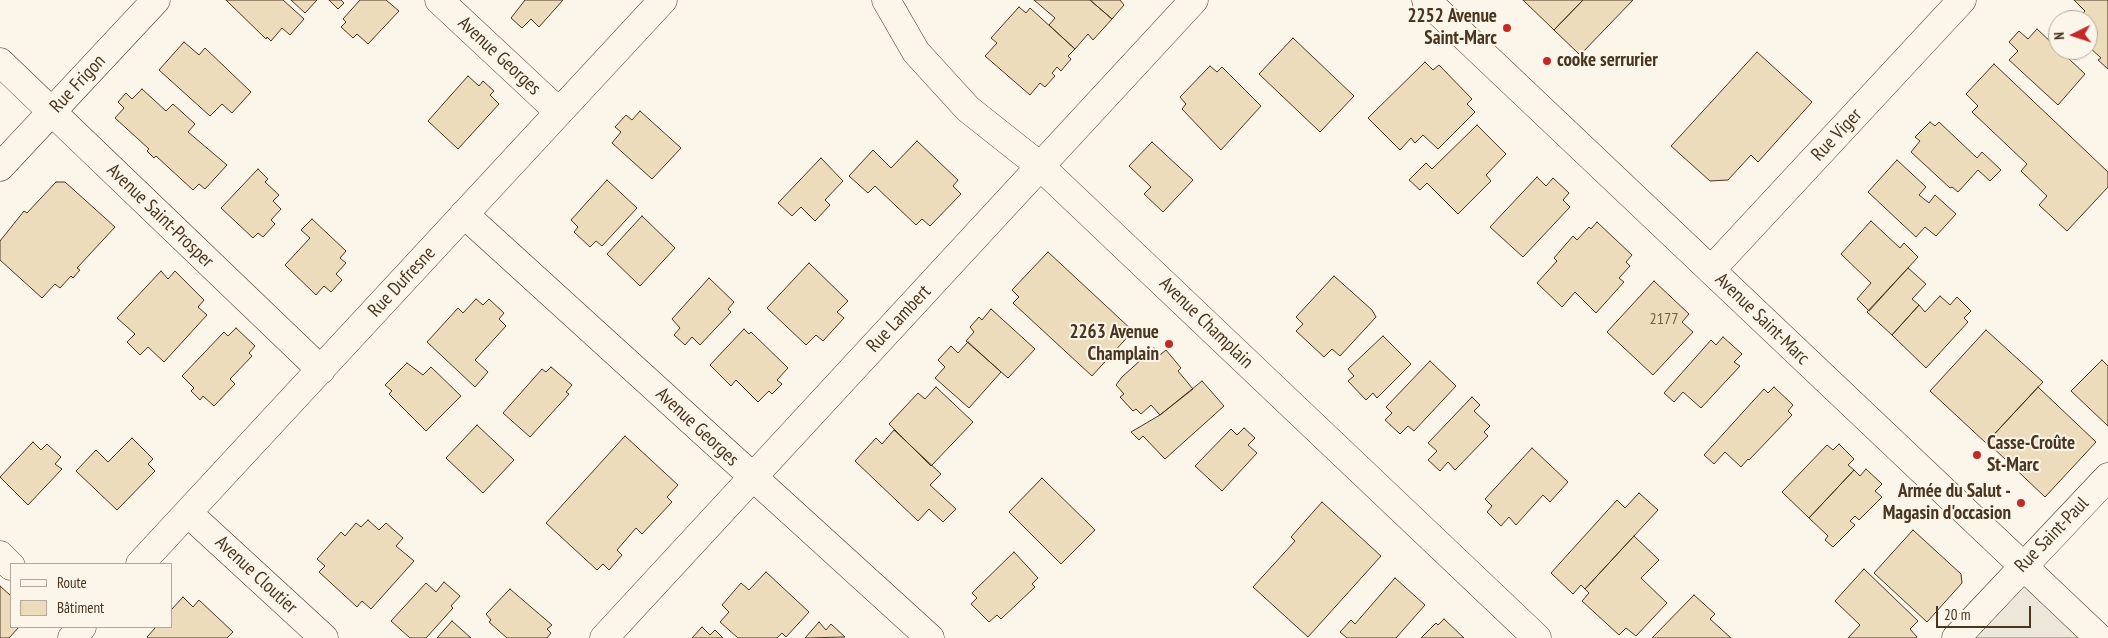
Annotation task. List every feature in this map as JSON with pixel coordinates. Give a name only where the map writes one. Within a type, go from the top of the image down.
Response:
[{"type":"street","name":"Rue Frigon","points":[[0,167],[156,0]]},
{"type":"street","name":"Avenue Georges","points":[[439,0],[560,112]]},
{"type":"street","name":"Rue Dufresne","points":[[141,563],[663,0]]},
{"type":"street","name":"Avenue Champlain","points":[[886,0],[916,52],[968,109],[1040,166],[1537,638]]},
{"type":"street","name":"Rue Lambert","points":[[604,638],[1194,0]]},
{"type":"street","name":"Avenue Saint-Marc","points":[[1426,0],[2099,638]]},
{"type":"street","name":"Rue Viger","points":[[1711,270],[1962,0]]},
{"type":"street","name":"Avenue Saint-Prosper","points":[[0,62],[321,370]]},
{"type":"street","name":"Avenue Georges","points":[[464,214],[930,638]]},
{"type":"street","name":"Rue Saint-Paul","points":[[1956,638],[2108,477]]},
{"type":"street","name":"Avenue Cloutier","points":[[188,513],[324,638]]},
{"type":"street","points":[[0,555],[10,565]]},
{"type":"shaded area","points":[[2022,566],[2099,638],[1956,638]]},
{"type":"building","points":[[226,0],[283,0],[304,19],[290,35],[282,28],[271,41],[267,37],[266,39]]},
{"type":"building","points":[[291,0],[317,0],[305,13]]},
{"type":"building","points":[[329,0],[341,0],[344,3],[338,9]]},
{"type":"building","points":[[360,0],[386,0],[399,11],[368,44],[357,34],[353,38],[341,27],[346,22],[343,19]]},
{"type":"building","points":[[525,0],[563,0],[539,27],[531,19],[522,28],[511,18]]},
{"type":"building","points":[[1034,0],[1090,0],[1112,19],[1093,40],[1088,34],[1075,49],[1049,25],[1055,18]]},
{"type":"building","points":[[1090,0],[1120,0],[1124,5],[1112,19]]},
{"type":"building","points":[[1523,0],[1583,0],[1554,30]]},
{"type":"building","points":[[1583,0],[1633,0],[1580,55],[1554,30]]},
{"type":"building","points":[[2074,0],[2108,0],[2108,69],[2098,60],[2101,58],[2098,55],[2098,10],[2084,10]]},
{"type":"building","points":[[1019,7],[1026,13],[1030,8],[1075,49],[1068,56],[1071,59],[1061,71],[1057,67],[1052,73],[1055,76],[1045,87],[1040,83],[1030,95],[985,56],[997,43],[991,38]]},
{"type":"building","points":[[2037,29],[2048,39],[2048,60],[2070,60],[2085,74],[2058,105],[2009,60],[2018,51],[2009,42],[2019,31],[2028,39]]},
{"type":"building","points":[[1293,38],[1354,96],[1320,132],[1259,74]]},
{"type":"building","points":[[184,42],[199,55],[205,48],[251,92],[232,113],[222,104],[210,116],[159,70]]},
{"type":"building","points":[[1757,52],[1812,102],[1758,162],[1751,155],[1728,180],[1710,181],[1671,146]]},
{"type":"building","points":[[1425,62],[1433,70],[1439,65],[1472,99],[1467,104],[1475,112],[1438,149],[1423,135],[1415,143],[1411,138],[1400,150],[1368,118]]},
{"type":"building","points":[[1994,64],[2108,172],[2108,187],[2067,231],[2039,205],[2047,196],[2021,171],[2027,164],[1972,112],[1978,106],[1966,94]]},
{"type":"building","points":[[1210,66],[1217,72],[1222,67],[1261,106],[1221,150],[1182,109],[1186,104],[1180,97]]},
{"type":"building","points":[[468,76],[479,86],[483,81],[494,91],[490,95],[499,104],[458,149],[428,121]]},
{"type":"building","points":[[142,89],[166,111],[173,104],[195,124],[188,132],[227,165],[205,189],[199,184],[193,190],[156,156],[154,158],[147,151],[149,149],[115,118],[124,108],[118,102],[126,93],[132,99]]},
{"type":"building","points":[[640,111],[681,148],[652,179],[612,143],[621,132],[615,127],[626,115],[632,120]]},
{"type":"building","points":[[1930,122],[1935,126],[1939,122],[1977,158],[1982,152],[2001,170],[1990,181],[1978,170],[1958,192],[1952,187],[1950,188],[1911,152],[1920,141],[1915,137]]},
{"type":"building","points":[[1477,125],[1506,154],[1486,175],[1491,181],[1458,214],[1427,183],[1420,190],[1409,180],[1426,163],[1432,169]]},
{"type":"building","points":[[917,141],[958,180],[953,186],[961,194],[930,226],[922,219],[916,225],[875,186],[868,193],[849,176],[873,150],[891,168]]},
{"type":"building","points":[[1152,142],[1193,180],[1163,212],[1144,194],[1151,187],[1129,166]]},
{"type":"building","points":[[821,158],[843,181],[825,200],[830,205],[815,221],[801,207],[792,216],[778,203]]},
{"type":"building","points":[[1897,160],[1926,187],[1919,195],[1929,203],[1935,195],[1956,214],[1936,236],[1925,227],[1916,237],[1868,192]]},
{"type":"building","points":[[258,169],[268,179],[265,182],[279,195],[273,201],[281,209],[271,220],[275,224],[263,237],[258,233],[253,238],[221,208]]},
{"type":"building","points":[[1537,177],[1546,186],[1553,178],[1569,193],[1563,200],[1570,207],[1523,257],[1490,227]]},
{"type":"building","points":[[607,180],[637,208],[602,246],[596,241],[590,247],[574,232],[578,227],[571,220]]},
{"type":"building","points":[[56,182],[65,182],[115,227],[77,268],[80,270],[73,278],[71,276],[60,288],[55,284],[42,298],[0,260],[0,241],[24,211],[27,213]]},
{"type":"building","points":[[642,216],[675,248],[640,286],[607,254]]},
{"type":"building","points":[[312,219],[346,251],[340,258],[346,263],[336,274],[342,280],[331,292],[324,286],[316,295],[285,265],[310,238],[301,230]]},
{"type":"building","points":[[1871,221],[1900,248],[1904,243],[1918,257],[1869,311],[1857,299],[1871,283],[1841,254]]},
{"type":"building","points":[[1597,222],[1632,255],[1626,262],[1630,266],[1619,278],[1624,282],[1596,313],[1575,292],[1562,307],[1537,283],[1557,261],[1554,258],[1573,236],[1577,240],[1589,227],[1591,229]]},
{"type":"building","points":[[1048,252],[1133,331],[1092,376],[1013,303],[1019,297],[1012,290]]},
{"type":"building","points":[[809,263],[848,301],[837,312],[844,318],[823,341],[816,335],[806,345],[767,308]]},
{"type":"building","points":[[1908,268],[1926,284],[1912,299],[1919,305],[1892,335],[1867,312]]},
{"type":"building","points":[[161,271],[168,279],[175,271],[204,300],[198,307],[207,315],[164,362],[148,347],[140,355],[127,342],[135,334],[117,318]]},
{"type":"building","points":[[1334,276],[1372,310],[1376,317],[1340,356],[1332,349],[1324,357],[1296,331],[1303,324],[1296,317]]},
{"type":"building","points":[[709,278],[734,302],[728,309],[731,312],[700,345],[692,337],[685,345],[674,335],[680,328],[672,319]]},
{"type":"building","points":[[1654,281],[1689,314],[1682,322],[1693,332],[1653,375],[1607,332]]},
{"type":"building","points":[[1940,296],[1950,305],[1957,297],[1971,311],[1964,318],[1968,322],[1926,368],[1892,335],[1919,305],[1925,312]]},
{"type":"building","points":[[476,299],[483,305],[489,299],[504,313],[499,319],[506,326],[475,360],[488,372],[475,387],[427,342],[458,308],[463,313]]},
{"type":"building","points":[[991,309],[1035,349],[1008,378],[966,341],[974,332],[970,327],[979,317],[982,320]]},
{"type":"building","points":[[236,328],[255,346],[249,353],[252,356],[230,379],[235,384],[214,406],[203,396],[200,400],[191,391],[194,388],[182,376],[224,332],[228,336]]},
{"type":"building","points":[[744,329],[749,334],[751,332],[788,368],[777,380],[782,384],[772,394],[769,391],[758,402],[736,380],[731,386],[710,365]]},
{"type":"building","points":[[1986,330],[2043,382],[1986,443],[1930,391]]},
{"type":"building","points":[[1383,336],[1411,364],[1377,398],[1373,393],[1366,400],[1348,381],[1354,376],[1348,369]]},
{"type":"building","points":[[1723,337],[1742,354],[1734,362],[1740,366],[1701,408],[1683,392],[1674,402],[1664,393],[1711,340],[1716,345]]},
{"type":"building","points":[[968,342],[1001,372],[969,408],[935,378],[945,367],[938,360],[951,346],[958,353]]},
{"type":"building","points":[[1154,348],[1160,355],[1166,350],[1181,368],[1178,371],[1193,389],[1160,415],[1151,405],[1141,414],[1136,409],[1133,411],[1120,397],[1124,394],[1116,385],[1122,377]]},
{"type":"building","points":[[2102,360],[2108,366],[2108,426],[2071,391]]},
{"type":"building","points":[[1430,361],[1456,386],[1414,431],[1408,426],[1400,434],[1385,420],[1392,413],[1386,407]]},
{"type":"building","points":[[407,363],[423,375],[431,367],[461,396],[426,431],[389,394],[392,391],[385,385]]},
{"type":"building","points":[[551,367],[572,385],[566,392],[569,394],[530,437],[503,413],[542,369],[546,372]]},
{"type":"building","points":[[1202,381],[1224,406],[1165,459],[1143,436],[1139,440],[1131,432],[1160,415]]},
{"type":"building","points":[[936,387],[973,422],[931,466],[889,424],[918,393],[925,399]]},
{"type":"building","points":[[1774,387],[1793,405],[1788,411],[1792,415],[1741,467],[1725,452],[1714,464],[1704,455],[1764,389],[1768,393]]},
{"type":"building","points":[[2038,387],[2096,442],[2045,497],[1987,442]]},
{"type":"building","points":[[1472,397],[1480,405],[1474,411],[1490,426],[1484,432],[1488,436],[1455,470],[1448,462],[1440,471],[1428,460],[1437,451],[1428,443]]},
{"type":"building","points":[[477,425],[514,460],[483,493],[446,458]]},
{"type":"building","points":[[1244,428],[1255,438],[1248,445],[1257,453],[1222,491],[1195,466],[1231,429],[1237,435]]},
{"type":"building","points":[[894,430],[941,474],[930,485],[956,509],[943,522],[929,509],[918,521],[855,461],[876,438],[882,444]]},
{"type":"building","points":[[625,436],[678,485],[667,497],[672,502],[642,534],[636,528],[617,550],[622,555],[609,570],[603,564],[597,570],[546,523]]},
{"type":"building","points":[[132,438],[153,459],[148,464],[155,471],[117,510],[76,471],[96,450],[108,462]]},
{"type":"building","points":[[33,442],[41,450],[47,444],[61,457],[55,464],[62,469],[28,505],[0,477]]},
{"type":"building","points":[[1839,444],[1854,459],[1848,465],[1854,470],[1809,518],[1782,492],[1827,445],[1833,450]]},
{"type":"building","points":[[1532,448],[1568,482],[1550,502],[1543,495],[1516,525],[1509,517],[1501,526],[1487,512],[1492,506],[1485,499]]},
{"type":"building","points":[[1866,469],[1882,484],[1875,491],[1882,497],[1859,520],[1855,516],[1850,521],[1855,525],[1833,547],[1825,540],[1828,536],[1809,518],[1854,470],[1860,476]]},
{"type":"building","points":[[1042,478],[1095,530],[1061,564],[1009,512]]},
{"type":"building","points":[[1639,493],[1658,510],[1585,589],[1581,585],[1573,594],[1551,573],[1617,500],[1625,508]]},
{"type":"building","points":[[1322,502],[1381,556],[1308,637],[1253,587],[1295,541],[1291,537]]},
{"type":"building","points":[[368,520],[379,530],[386,523],[403,538],[396,546],[414,561],[371,609],[362,601],[357,607],[319,572],[325,566],[317,559],[341,532],[345,536],[356,523],[361,527]]},
{"type":"building","points":[[1913,530],[1961,574],[1962,583],[1927,622],[1874,573]]},
{"type":"building","points":[[1634,536],[1659,560],[1641,578],[1667,603],[1636,636],[1626,628],[1619,635],[1582,601],[1589,593],[1585,589]]},
{"type":"building","points":[[1014,552],[1038,578],[1032,584],[1035,587],[1001,619],[997,615],[989,622],[971,604],[977,598],[972,593]]},
{"type":"building","points":[[1864,569],[1918,621],[1910,629],[1916,638],[1848,638],[1860,625],[1835,601]]},
{"type":"building","points":[[766,572],[809,612],[786,637],[782,633],[777,638],[738,638],[720,622],[729,612],[722,605],[741,583],[749,590]]},
{"type":"building","points":[[1395,578],[1425,605],[1396,638],[1347,638],[1340,632],[1351,620],[1355,624]]},
{"type":"building","points":[[444,582],[460,596],[451,606],[453,608],[426,638],[410,638],[391,621],[426,583],[436,592]]},
{"type":"building","points":[[0,586],[10,595],[10,628],[18,628],[9,638],[0,638]]},
{"type":"building","points":[[510,589],[552,625],[547,629],[551,633],[547,638],[507,638],[489,622],[491,620],[486,614]]},
{"type":"building","points":[[1694,595],[1715,614],[1710,619],[1731,638],[1652,638]]},
{"type":"building","points":[[183,597],[193,607],[199,600],[233,632],[227,638],[148,638],[155,628],[172,628],[172,609]]},
{"type":"building","points":[[1444,619],[1464,638],[1421,638],[1436,623],[1438,625]]},
{"type":"building","points":[[452,621],[471,638],[437,638]]},
{"type":"building","points":[[819,622],[826,630],[831,624],[845,637],[805,638]]},
{"type":"building","points":[[702,627],[710,635],[715,630],[723,638],[692,638]]},
{"type":"place","name":"2252 Avenue Saint-Marc","points":[[1507,28]]},
{"type":"place","name":"cooke serrurier","points":[[1547,61]]},
{"type":"place","name":"2263 Avenue Champlain","points":[[1169,344]]},
{"type":"place","name":"Casse-Croûte St-Marc","points":[[1977,455]]},
{"type":"place","name":"Armée du Salut - Magasin d'occasion","points":[[2021,503]]}]
